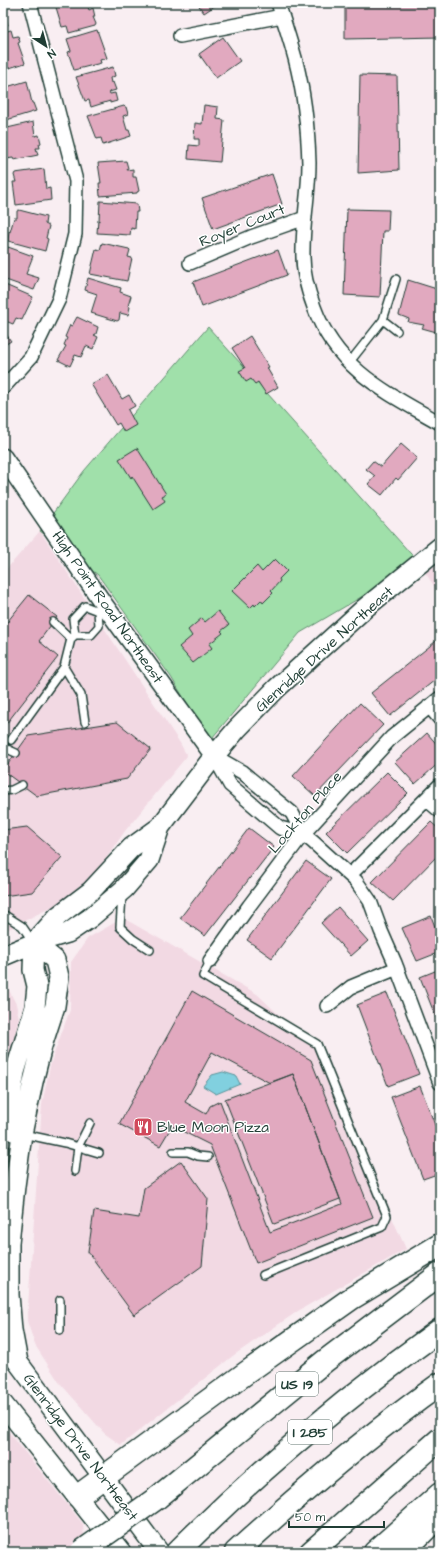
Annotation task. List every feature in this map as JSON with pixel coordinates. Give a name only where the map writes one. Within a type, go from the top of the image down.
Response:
[{"type":"highway","points":[[78,1496],[246,1372],[352,1298],[440,1245]]},
{"type":"highway","name":"US 19","points":[[81,1552],[157,1498],[325,1361],[440,1274]]},
{"type":"highway","name":"I 285","points":[[182,1547],[246,1487],[348,1400],[401,1358],[440,1330]]},
{"type":"highway","name":"I 285","points":[[236,1552],[327,1472],[382,1427],[440,1384]]},
{"type":"highway","points":[[311,1552],[440,1439]]},
{"type":"highway","points":[[375,1552],[440,1494]]},
{"type":"highway","points":[[403,1552],[440,1515]]},
{"type":"main road","name":"Glenridge Drive Northeast","points":[[160,827],[214,756],[252,714],[306,661],[365,608],[440,547]]},
{"type":"main road","points":[[3,956],[68,933],[90,918],[124,889],[149,860],[160,827]]},
{"type":"main road","points":[[34,944],[58,916],[91,891],[131,848],[160,827]]},
{"type":"main road","name":"Glenridge Drive Northeast","points":[[34,944],[55,960],[59,977],[55,1006],[14,1131],[15,1186],[6,1243],[12,1330],[18,1362],[159,1552]]},
{"type":"main road","points":[[3,1343],[18,1362]]},
{"type":"main road","name":"Glenridge Drive Northeast","points":[[3,1404],[78,1496],[121,1552]]},
{"type":"street","points":[[3,388],[31,357],[59,299],[75,234],[76,181],[30,3]]},
{"type":"street","points":[[278,3],[297,66],[303,97],[309,165],[303,239],[303,259],[308,290],[319,320],[338,351],[367,379],[440,423]]},
{"type":"street","points":[[180,36],[282,16]]},
{"type":"street","name":"Royer Court","points":[[190,263],[251,237],[305,218]]},
{"type":"street","name":"High Point Road Northeast","points":[[3,458],[102,608],[214,756]]},
{"type":"street","name":"Lockton Place","points":[[210,961],[249,906],[304,834],[392,737],[440,698]]},
{"type":"street","points":[[429,706],[440,719]]},
{"type":"street","points":[[214,756],[230,785],[276,811],[292,812],[304,834],[356,881],[370,901],[440,1083]]},
{"type":"street","points":[[214,756],[242,772],[276,811],[280,828],[304,834]]},
{"type":"street","points":[[350,875],[440,785]]},
{"type":"street","points":[[426,798],[440,811]]},
{"type":"street","points":[[327,1006],[351,987],[397,968]]},
{"type":"lane","points":[[349,363],[382,320],[396,279]]},
{"type":"lane","points":[[382,320],[397,331]]},
{"type":"lane","points":[[16,753],[6,745],[64,667],[73,637],[74,618],[85,606],[102,608],[99,626],[91,635],[73,637],[53,622]]},
{"type":"lane","points":[[64,667],[81,695],[85,722]]},
{"type":"lane","points":[[3,791],[12,790],[22,785]]},
{"type":"lane","points":[[124,889],[120,907],[120,927],[133,939],[150,950]]},
{"type":"lane","points":[[3,914],[22,926],[34,944]]},
{"type":"lane","points":[[210,961],[203,976],[318,1044],[387,1216],[382,1227],[263,1275]]},
{"type":"lane","points":[[75,1171],[78,1147],[90,1123]]},
{"type":"lane","points":[[3,1172],[14,1131],[99,1153]]},
{"type":"lane","points":[[173,1152],[188,1152],[198,1156],[208,1157]]},
{"type":"lane","points":[[60,1300],[60,1330]]},
{"type":"shaded area","points":[[40,531],[180,743],[187,756],[125,831],[91,880],[57,904],[3,932],[3,573]]},
{"type":"shaded area","points":[[440,548],[440,595],[419,563]]},
{"type":"shaded area","points":[[123,918],[257,994],[318,1052],[406,1249],[298,1311],[234,1355],[121,1445],[104,1433],[59,1382],[35,1345],[27,1321],[42,1104],[51,1062],[70,1010],[71,962],[88,938]]},
{"type":"shaded area","points":[[3,986],[9,990],[16,1004],[19,1018],[3,1080]]},
{"type":"shaded area","points":[[3,1425],[83,1524],[85,1552],[3,1552]]},
{"type":"green space","points":[[208,327],[419,563],[300,633],[212,738],[199,723],[171,677],[98,575],[40,531],[84,471]]},
{"type":"water","points":[[223,1072],[236,1076],[240,1084],[216,1094],[203,1086],[212,1075]]},
{"type":"building","points":[[3,3],[6,3],[4,5],[6,12],[4,13],[8,25],[3,27]]},
{"type":"building","points":[[92,3],[87,4],[89,10],[93,8],[95,17],[93,17],[96,24],[95,26],[69,33],[67,26],[62,27],[55,4]]},
{"type":"building","points":[[197,3],[219,3],[204,13]]},
{"type":"building","points":[[345,3],[440,3],[440,37],[345,39]]},
{"type":"building","points":[[11,30],[13,37],[18,36],[20,42],[18,43],[25,63],[3,70],[3,32]]},
{"type":"building","points":[[97,30],[107,58],[100,60],[101,63],[74,70],[68,52],[71,51],[67,39]]},
{"type":"building","points":[[223,37],[240,61],[216,78],[199,54]]},
{"type":"building","points":[[113,67],[115,76],[110,78],[111,83],[113,82],[116,90],[109,92],[110,94],[115,93],[117,101],[110,103],[110,101],[91,107],[89,100],[85,101],[76,77]]},
{"type":"building","points":[[360,75],[397,76],[399,170],[358,173]]},
{"type":"building","points":[[27,81],[32,103],[36,111],[3,121],[3,88]]},
{"type":"building","points":[[204,105],[218,107],[217,119],[224,120],[220,162],[188,159],[189,145],[199,146],[199,139],[194,139],[195,123],[202,124]]},
{"type":"building","points":[[124,106],[126,107],[128,114],[123,116],[127,130],[129,130],[131,136],[103,145],[101,138],[97,139],[88,116]]},
{"type":"building","points":[[33,122],[35,136],[39,135],[41,143],[39,144],[40,148],[36,148],[38,155],[14,160],[13,158],[6,159],[3,145],[3,129]]},
{"type":"building","points":[[126,161],[128,168],[127,170],[133,169],[133,177],[136,177],[139,191],[137,193],[100,196],[99,183],[101,183],[98,163]]},
{"type":"building","points":[[44,169],[46,189],[50,188],[51,200],[16,205],[13,182],[16,182],[14,175],[15,173]]},
{"type":"building","points":[[272,174],[282,204],[213,229],[202,198]]},
{"type":"building","points":[[100,201],[137,204],[138,212],[136,212],[135,229],[131,228],[130,235],[97,233]]},
{"type":"building","points":[[347,209],[389,210],[388,231],[383,231],[380,297],[344,295]]},
{"type":"building","points":[[19,210],[46,217],[45,224],[49,226],[45,251],[8,241],[9,231],[10,232],[14,218],[17,218],[17,211]]},
{"type":"building","points":[[102,243],[130,250],[128,257],[132,258],[127,281],[90,274],[96,249],[100,250]]},
{"type":"building","points":[[8,247],[33,256],[26,274],[39,278],[34,290],[3,279],[3,256]]},
{"type":"building","points":[[278,250],[287,275],[202,307],[193,282]]},
{"type":"building","points":[[88,278],[121,288],[120,292],[131,296],[128,306],[130,307],[128,315],[120,313],[119,320],[117,321],[91,313],[97,294],[85,290]]},
{"type":"building","points":[[408,280],[440,290],[440,333],[422,328],[424,325],[408,322],[409,319],[399,315]]},
{"type":"building","points":[[3,284],[33,297],[22,320],[16,318],[13,324],[3,320]]},
{"type":"building","points":[[77,317],[98,327],[96,334],[94,335],[98,337],[93,349],[86,346],[81,357],[75,355],[70,366],[58,360],[66,346],[64,345],[67,338],[65,337],[70,325],[72,326]]},
{"type":"building","points":[[3,330],[11,341],[3,346]]},
{"type":"building","points":[[250,336],[269,367],[267,368],[278,387],[266,394],[258,382],[255,384],[251,379],[246,382],[239,371],[245,368],[232,348]]},
{"type":"building","points":[[108,375],[122,399],[129,395],[135,406],[128,410],[136,425],[124,432],[119,423],[116,425],[91,384]]},
{"type":"building","points":[[401,444],[417,458],[398,480],[396,478],[382,495],[368,484],[375,476],[366,469],[373,461],[381,467]]},
{"type":"building","points":[[137,448],[166,494],[162,496],[165,501],[153,509],[119,459]]},
{"type":"building","points":[[275,559],[287,571],[279,579],[280,581],[271,591],[273,593],[263,603],[261,600],[255,606],[254,604],[250,608],[232,591],[257,566],[262,572]]},
{"type":"building","points":[[29,595],[57,617],[39,641],[58,657],[3,728],[3,627]]},
{"type":"building","points":[[218,611],[229,625],[221,631],[223,633],[209,644],[212,648],[193,663],[179,647],[192,636],[188,630],[202,618],[205,622]]},
{"type":"building","points":[[440,638],[440,676],[390,716],[371,693]]},
{"type":"building","points":[[360,703],[383,725],[315,796],[293,776]]},
{"type":"building","points":[[117,722],[151,749],[127,779],[37,796],[3,771],[28,736]]},
{"type":"building","points":[[427,733],[440,748],[440,762],[415,784],[395,762]]},
{"type":"building","points":[[387,772],[408,793],[347,853],[326,832]]},
{"type":"building","points":[[431,822],[440,830],[440,853],[393,901],[372,882]]},
{"type":"building","points":[[27,827],[62,857],[32,892],[3,896],[3,830]]},
{"type":"building","points":[[249,828],[274,847],[205,936],[180,918]]},
{"type":"building","points":[[306,861],[331,879],[272,958],[247,940]]},
{"type":"building","points":[[338,907],[368,941],[351,956],[321,923]]},
{"type":"building","points":[[431,916],[440,940],[440,952],[417,961],[402,928]]},
{"type":"building","points":[[440,969],[440,1028],[420,977]]},
{"type":"building","points":[[192,991],[311,1060],[373,1217],[256,1263],[210,1145],[172,1126],[160,1146],[119,1124]],"holes":[[[212,1052],[270,1083],[293,1074],[342,1204],[270,1232],[220,1101],[210,1106],[206,1114],[185,1102]]]},
{"type":"building","points":[[387,993],[419,1074],[388,1086],[357,1005]]},
{"type":"building","points":[[293,1074],[340,1199],[274,1224],[225,1099]]},
{"type":"building","points":[[420,1086],[440,1138],[440,1173],[423,1179],[391,1097]]},
{"type":"building","points":[[181,1161],[208,1199],[202,1266],[134,1315],[88,1252],[94,1211],[139,1218],[144,1188]]},
{"type":"place","name":"Blue Moon Pizza","points":[[143,1127]]}]
